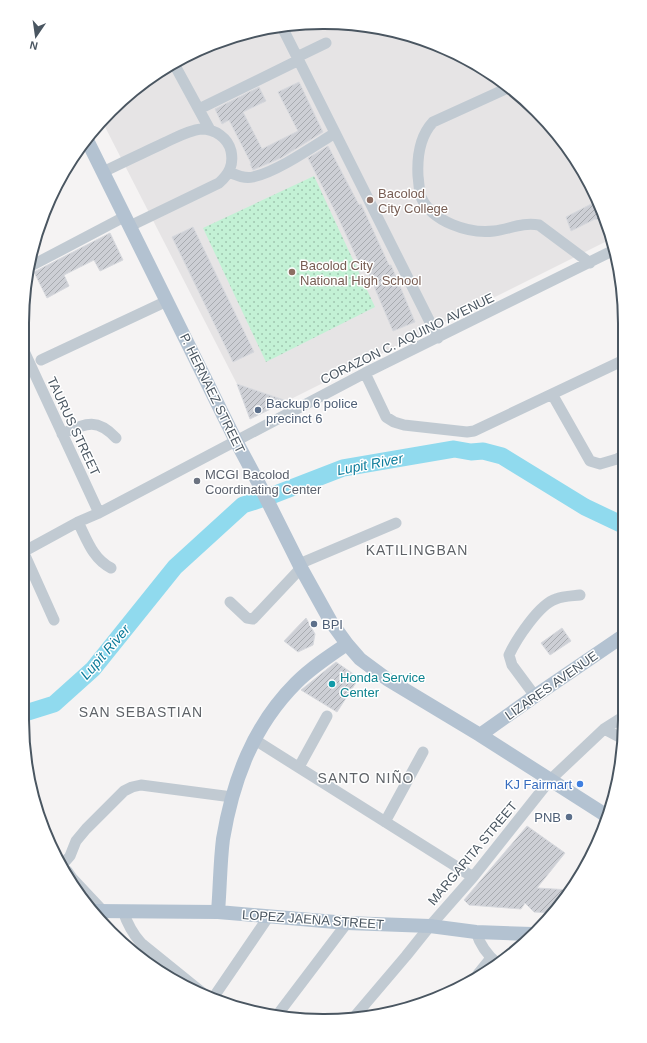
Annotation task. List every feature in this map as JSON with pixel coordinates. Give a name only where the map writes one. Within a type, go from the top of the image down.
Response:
[{"type":"main road","name":"P. HERNAEZ STREET","points":[[89,145],[236,441],[300,566],[331,622],[347,644],[360,659],[387,679],[480,735],[602,813]]},
{"type":"main road","name":"LIZARES AVENUE","points":[[480,735],[618,639]]},
{"type":"main road","points":[[218,912],[223,841],[237,778],[246,756],[275,708],[296,682],[322,660],[347,644]]},
{"type":"main road","name":"LOPEZ JAENA STREET","points":[[100,911],[218,912],[347,923],[430,926],[476,932],[526,934]]},
{"type":"street","points":[[285,32],[438,338]]},
{"type":"street","points":[[199,109],[326,43]]},
{"type":"street","points":[[177,68],[210,130]]},
{"type":"street","points":[[503,90],[433,122],[428,127],[424,133],[418,163],[421,196],[425,204],[439,217],[465,230],[488,232],[522,224],[530,223],[539,225],[590,262]]},
{"type":"street","points":[[35,264],[127,221],[219,183],[229,172],[232,159],[231,149],[226,140],[219,134],[210,130],[200,129],[185,133],[102,172]]},
{"type":"street","points":[[229,172],[242,177],[252,177],[258,175],[286,162],[335,133]]},
{"type":"street","name":"CORAZON C. AQUINO AVENUE","points":[[29,548],[78,522],[99,513],[365,373],[609,252]]},
{"type":"street","points":[[40,360],[167,301]]},
{"type":"street","name":"TAURUS STREET","points":[[29,362],[99,513]]},
{"type":"street","points":[[365,373],[386,417],[394,422],[467,432],[474,431],[618,363]]},
{"type":"street","points":[[552,394],[590,461],[600,464],[618,458]]},
{"type":"street","points":[[62,434],[88,424],[101,426],[116,438]]},
{"type":"street","points":[[78,522],[94,554],[103,564],[111,568]]},
{"type":"street","points":[[230,602],[247,618],[253,619],[300,566],[396,523]]},
{"type":"street","points":[[29,564],[54,620]]},
{"type":"street","points":[[535,696],[512,666],[509,655],[514,643],[546,603],[556,599],[580,595]]},
{"type":"street","points":[[299,767],[327,716]]},
{"type":"street","name":"MARGARITA STREET","points":[[359,1011],[473,877],[550,780],[604,729],[618,720]]},
{"type":"street","points":[[604,729],[617,736]]},
{"type":"street","points":[[255,740],[473,877]]},
{"type":"street","points":[[385,822],[423,752]]},
{"type":"street","points":[[65,862],[70,856],[76,841],[86,829],[124,791],[132,786],[141,785],[232,797]]},
{"type":"street","points":[[123,911],[133,935],[189,982]]},
{"type":"street","points":[[216,994],[269,916]]},
{"type":"street","points":[[281,1010],[347,923]]},
{"type":"street","points":[[476,932],[479,942],[494,959]]},
{"type":"shaded area","name":"Bacolod City College","points":[[324,29],[343,30],[400,39],[436,51],[454,59],[471,68],[503,90],[532,115],[545,129],[579,176],[596,211],[606,241],[287,401],[237,384],[105,126],[129,102],[176,68],[211,51],[247,39],[285,32]]},
{"type":"green space","points":[[314,176],[375,307],[266,362],[203,228]]},
{"type":"building","points":[[299,82],[323,132],[281,158],[253,170],[250,164],[251,163],[229,120],[222,124],[215,109],[259,87],[266,101],[243,112],[262,149],[298,131],[278,92]]},
{"type":"building","points":[[328,146],[359,205],[361,204],[389,265],[391,265],[415,322],[393,331],[365,265],[361,267],[308,158]]},
{"type":"building","points":[[593,203],[599,220],[595,219],[571,231],[566,217]]},
{"type":"building","points":[[193,227],[254,352],[233,362],[172,237]]},
{"type":"building","points":[[110,233],[123,260],[100,271],[94,260],[64,275],[69,286],[47,298],[34,272]]},
{"type":"building","name":"Backup 6 police precinct 6","points":[[237,384],[287,401],[250,419]]},
{"type":"building","points":[[306,618],[315,634],[313,645],[298,652],[284,641]]},
{"type":"building","points":[[562,628],[571,641],[550,655],[541,643]]},
{"type":"building","name":"Honda Service Center","points":[[336,662],[359,678],[337,712],[301,690]]},
{"type":"building","points":[[527,826],[565,853],[537,888],[563,890],[546,913],[534,912],[525,903],[521,909],[469,905],[464,900]]},
{"type":"waterway","name":"Lupit River","points":[[29,712],[54,704],[93,669],[175,567],[243,505],[343,468],[454,449],[471,452],[483,451],[502,456],[585,507],[618,523]]},
{"type":"place","name":"Bacolod City College","points":[[370,200]]},
{"type":"place","name":"Bacolod City National High School","points":[[292,272]]},
{"type":"place","name":"Backup 6 police precinct 6","points":[[258,410]]},
{"type":"place","name":"MCGI Bacolod Coordinating Center","points":[[197,481]]},
{"type":"place","name":"BPI","points":[[314,624]]},
{"type":"place","name":"Honda Service Center","points":[[332,684]]},
{"type":"place","name":"KJ Fairmart","points":[[580,784]]},
{"type":"place","name":"PNB","points":[[569,817]]},
{"type":"district","name":"KATILINGBAN","points":[[417,550]]},
{"type":"district","name":"SAN SEBASTIAN","points":[[141,712]]},
{"type":"district","name":"SANTO NIÑO","points":[[366,778]]}]
